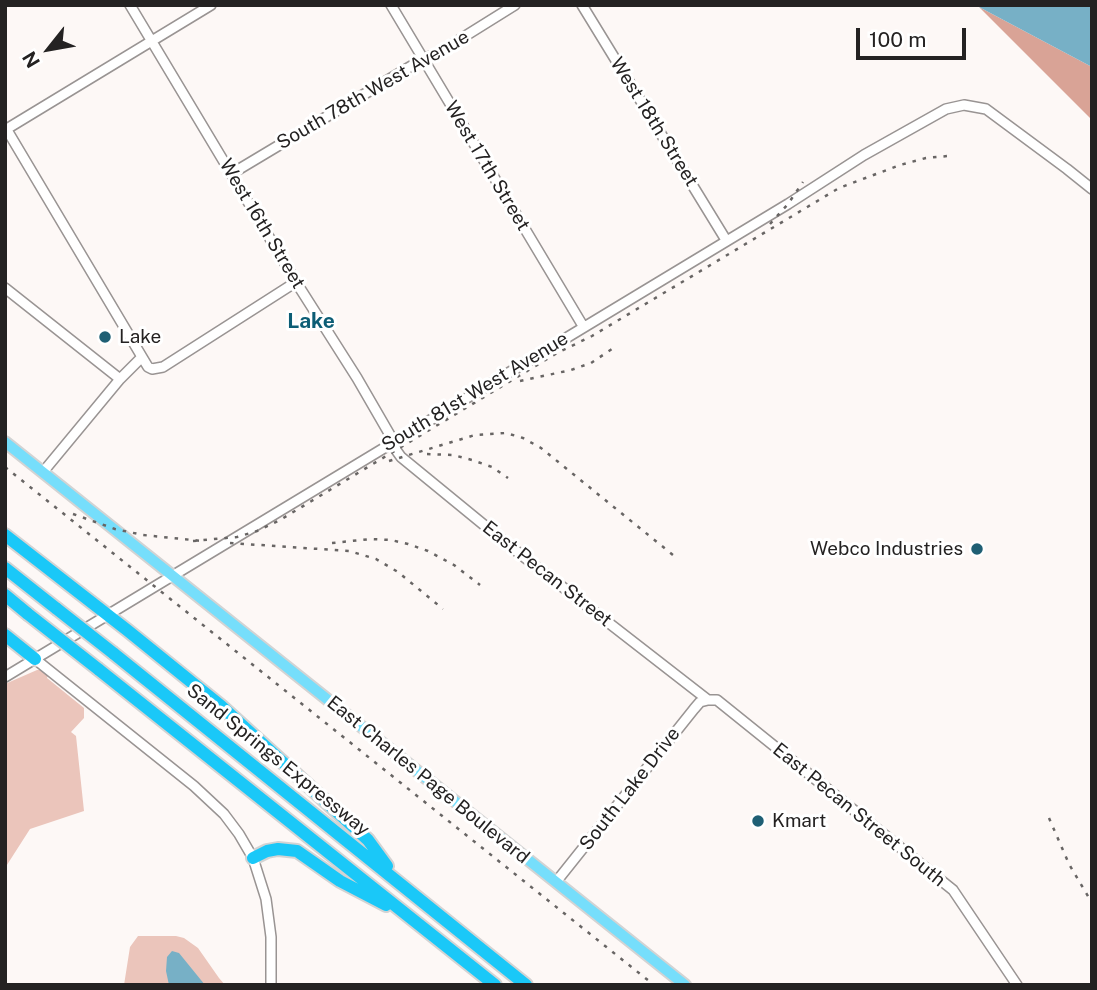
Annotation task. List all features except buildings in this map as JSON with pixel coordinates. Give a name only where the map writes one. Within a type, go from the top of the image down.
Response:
[{"type":"highway","points":[[5,535],[221,706],[368,840],[398,881]]},
{"type":"highway","name":"Sand Springs Expressway","points":[[5,568],[526,985]]},
{"type":"highway","name":"Sand Springs Expressway","points":[[5,596],[495,985]]},
{"type":"highway","points":[[5,635],[35,659]]},
{"type":"highway","points":[[253,858],[278,849],[296,852],[340,881],[413,919]]},
{"type":"main road","name":"East Charles Page Boulevard","points":[[5,442],[685,985]]},
{"type":"street","name":"West 16th Street","points":[[130,5],[394,442]]},
{"type":"street","points":[[211,5],[6,130],[148,367],[163,367],[296,282]]},
{"type":"street","name":"West 17th Street","points":[[391,5],[583,326]]},
{"type":"street","name":"South 78th West Avenue","points":[[231,174],[423,59],[438,53],[514,5]]},
{"type":"street","name":"West 18th Street","points":[[582,5],[726,240]]},
{"type":"street","name":"South 81st West Avenue","points":[[5,677],[788,204],[864,155],[946,109],[964,105],[986,109],[1092,189]]},
{"type":"street","points":[[5,288],[120,379]]},
{"type":"street","points":[[43,472],[120,379],[142,357]]},
{"type":"street","name":"East Pecan Street","points":[[394,442],[401,457],[506,543],[708,699]]},
{"type":"street","points":[[35,659],[211,801],[239,834],[253,858],[263,889],[269,920],[271,985]]},
{"type":"street","name":"South Lake Drive","points":[[556,882],[694,709],[700,702],[708,699]]},
{"type":"street","name":"East Pecan Street South","points":[[708,699],[717,700],[953,890],[1017,985]]},
{"type":"shaded area","points":[[979,7],[1092,67],[1092,120]]},
{"type":"shaded area","points":[[42,670],[48,675],[47,678],[84,708],[84,718],[71,732],[76,736],[84,811],[30,829],[5,868],[5,684]]},
{"type":"shaded area","points":[[138,936],[184,938],[198,948],[225,985],[124,985],[130,947]]},
{"type":"water","points":[[975,5],[1092,5],[1092,67],[979,7]]},
{"type":"water","points":[[172,951],[179,953],[205,985],[169,985],[167,957]]},
{"type":"railway","points":[[193,541],[237,537],[280,520],[557,353],[592,336],[839,188],[900,165],[948,156]]},
{"type":"railway","points":[[770,224],[803,182]]},
{"type":"railway","points":[[520,381],[591,363],[615,347]]},
{"type":"railway","points":[[389,461],[475,435],[506,433],[523,438],[541,448],[673,555]]},
{"type":"railway","points":[[427,454],[453,455],[472,460],[492,467],[508,478]]},
{"type":"railway","points":[[5,467],[654,985]]},
{"type":"railway","points":[[73,514],[115,529],[143,535],[202,541]]},
{"type":"railway","points":[[332,543],[371,539],[408,544],[454,565],[480,585]]},
{"type":"railway","points":[[230,543],[349,551],[376,559],[398,572],[443,609]]},
{"type":"railway","points":[[1049,818],[1069,864],[1092,903]]},
{"type":"place","name":"Lake","points":[[105,337]]},
{"type":"place","name":"Webco Industries","points":[[977,549]]},
{"type":"place","name":"Kmart","points":[[758,821]]},
{"type":"district","name":"Lake","points":[[311,322]]}]
